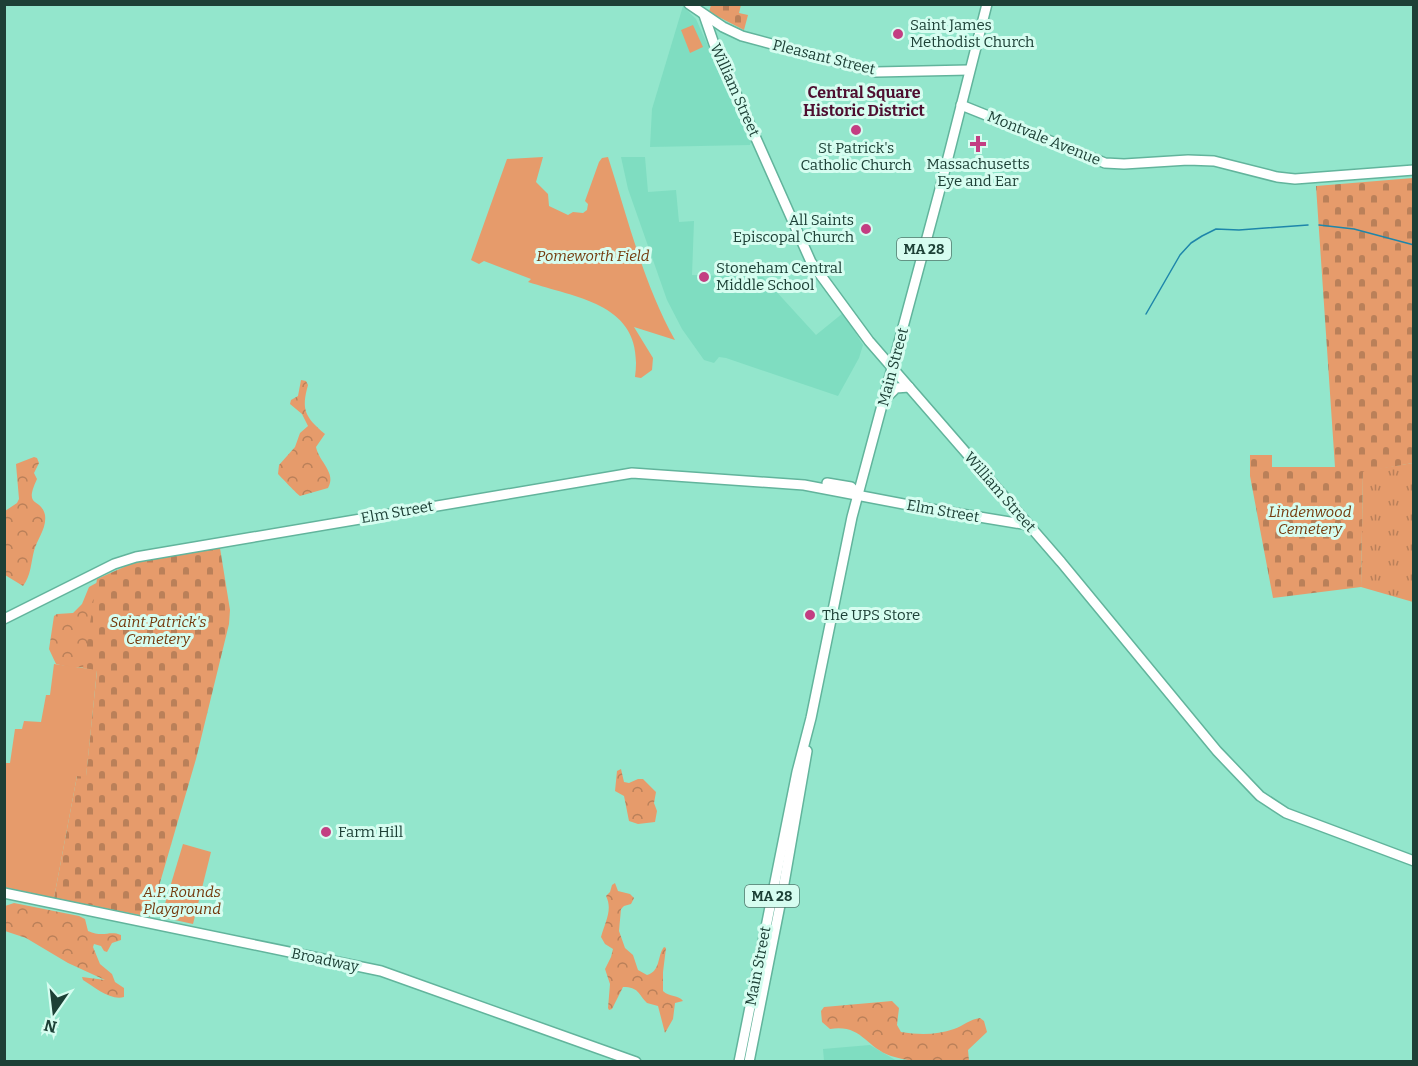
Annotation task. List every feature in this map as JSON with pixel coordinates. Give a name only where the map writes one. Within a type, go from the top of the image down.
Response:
[{"type":"main road","name":"Pleasant Street","points":[[689,4],[728,30],[759,41],[876,72],[969,70]]},
{"type":"main road","name":"Main Street","points":[[739,1062],[770,904],[804,774],[808,731],[858,494],[893,369],[987,4]]},
{"type":"main road","name":"William Street","points":[[704,15],[714,44],[811,261],[874,347],[1028,525],[1210,742],[1264,799],[1291,815],[1413,861]]},
{"type":"main road","points":[[714,44],[718,35],[728,30]]},
{"type":"main road","name":"Montvale Avenue","points":[[961,105],[1108,163],[1214,161],[1277,177],[1295,179],[1413,170]]},
{"type":"main road","points":[[874,347],[889,352],[899,346]]},
{"type":"main road","points":[[885,399],[896,388],[909,387]]},
{"type":"main road","name":"Elm Street","points":[[4,619],[114,564],[136,557],[632,473],[804,484],[919,507],[1028,525]]},
{"type":"main road","name":"Main Street","points":[[749,1062],[779,912],[790,829]]},
{"type":"main road","name":"Broadway","points":[[4,893],[381,971],[636,1062]]},
{"type":"main road","points":[[770,904],[772,910],[779,912]]},
{"type":"shaded area","points":[[683,6],[696,19],[751,142],[750,145],[650,147],[652,109]]},
{"type":"shaded area","name":"Stoneham Central Middle School","points":[[621,157],[645,157],[648,192],[676,190],[679,222],[694,221],[692,275],[763,277],[816,335],[843,313],[863,345],[859,358],[838,396],[726,358],[719,357],[714,363],[704,360],[682,329],[667,300],[628,189]]},
{"type":"shaded area","points":[[870,1045],[897,1061],[824,1061],[823,1049]]},
{"type":"green space","points":[[711,5],[741,5],[739,13],[748,15],[744,30],[709,12]]},
{"type":"green space","points":[[693,25],[703,47],[690,53],[681,30]]},
{"type":"green space","name":"Pomeworth Field","points":[[543,157],[536,182],[548,194],[549,206],[568,215],[573,212],[583,213],[587,210],[588,204],[585,201],[599,162],[602,158],[608,157],[645,273],[675,340],[634,327],[653,358],[652,370],[641,378],[635,377],[635,353],[630,334],[619,319],[605,308],[587,300],[528,282],[531,279],[484,261],[479,264],[471,260],[507,159]]},
{"type":"green space","name":"Lindenwood Cemetery","points":[[1413,178],[1413,463],[1363,472],[1361,587],[1273,598],[1250,476],[1250,455],[1272,455],[1272,467],[1335,467],[1316,186]]},
{"type":"green space","points":[[301,380],[306,381],[308,385],[305,401],[306,412],[313,423],[325,434],[316,447],[329,472],[330,483],[328,488],[300,496],[278,474],[279,465],[295,447],[300,433],[308,426],[302,414],[290,404],[291,400],[298,396]]},
{"type":"green space","points":[[34,457],[39,463],[34,473],[37,479],[32,499],[43,510],[45,520],[23,586],[5,575],[5,511],[19,499],[16,464]]},
{"type":"green space","points":[[1413,463],[1413,602],[1361,587],[1363,471]]},
{"type":"green space","name":"Saint Patrick's Cemetery","points":[[220,548],[230,610],[229,624],[196,759],[150,917],[54,898],[77,776],[86,776],[97,671],[83,668],[97,579],[133,563]]},
{"type":"green space","points":[[129,565],[93,668],[56,664],[49,649],[54,616],[73,613],[82,604],[89,587]]},
{"type":"green space","points":[[54,664],[97,670],[86,777],[77,776],[54,898],[4,887],[5,763],[10,763],[15,729],[22,729],[24,721],[41,722],[46,695],[50,695]]},
{"type":"green space","points":[[621,769],[624,782],[643,779],[656,792],[655,822],[638,824],[629,821],[624,796],[615,791],[617,771]]},
{"type":"green space","name":"A.P. Rounds Playground","points":[[183,844],[211,852],[193,924],[161,917]]},
{"type":"green space","points":[[615,883],[618,891],[630,894],[634,898],[631,904],[621,909],[619,931],[625,948],[633,955],[638,970],[647,975],[655,970],[664,947],[666,948],[663,991],[683,1001],[675,1003],[673,1019],[665,1033],[658,1006],[647,1003],[632,988],[623,987],[612,1009],[608,1008],[610,984],[605,969],[613,949],[605,944],[601,937],[609,911],[606,896]]},
{"type":"green space","points":[[14,903],[79,916],[85,919],[88,931],[121,935],[121,940],[112,943],[107,952],[101,946],[94,944],[93,947],[100,964],[112,974],[115,982],[124,988],[124,997],[119,998],[103,993],[82,977],[105,980],[68,963],[26,938],[5,931],[5,906]]},
{"type":"green space","points":[[892,1001],[899,1008],[897,1025],[901,1032],[921,1034],[941,1032],[980,1018],[984,1021],[987,1032],[968,1050],[969,1061],[920,1061],[891,1056],[857,1033],[841,1028],[830,1029],[822,1022],[821,1011],[824,1007]]},
{"type":"waterway","points":[[1146,314],[1180,255],[1191,243],[1202,236],[1216,229],[1239,230],[1308,225]]},
{"type":"waterway","points":[[1319,225],[1354,229],[1414,245]]},
{"type":"place","name":"Saint James Methodist Church","points":[[898,34]]},
{"type":"place","name":"St Patrick's Catholic Church","points":[[856,130]]},
{"type":"place","name":"Massachusetts Eye and Ear","points":[[978,144]]},
{"type":"place","name":"All Saints Episcopal Church","points":[[866,229]]},
{"type":"place","name":"Stoneham Central Middle School","points":[[704,277]]},
{"type":"place","name":"The UPS Store","points":[[810,615]]},
{"type":"place","name":"Farm Hill","points":[[326,832]]},
{"type":"district","name":"Central Square Historic District","points":[[864,101]]}]
